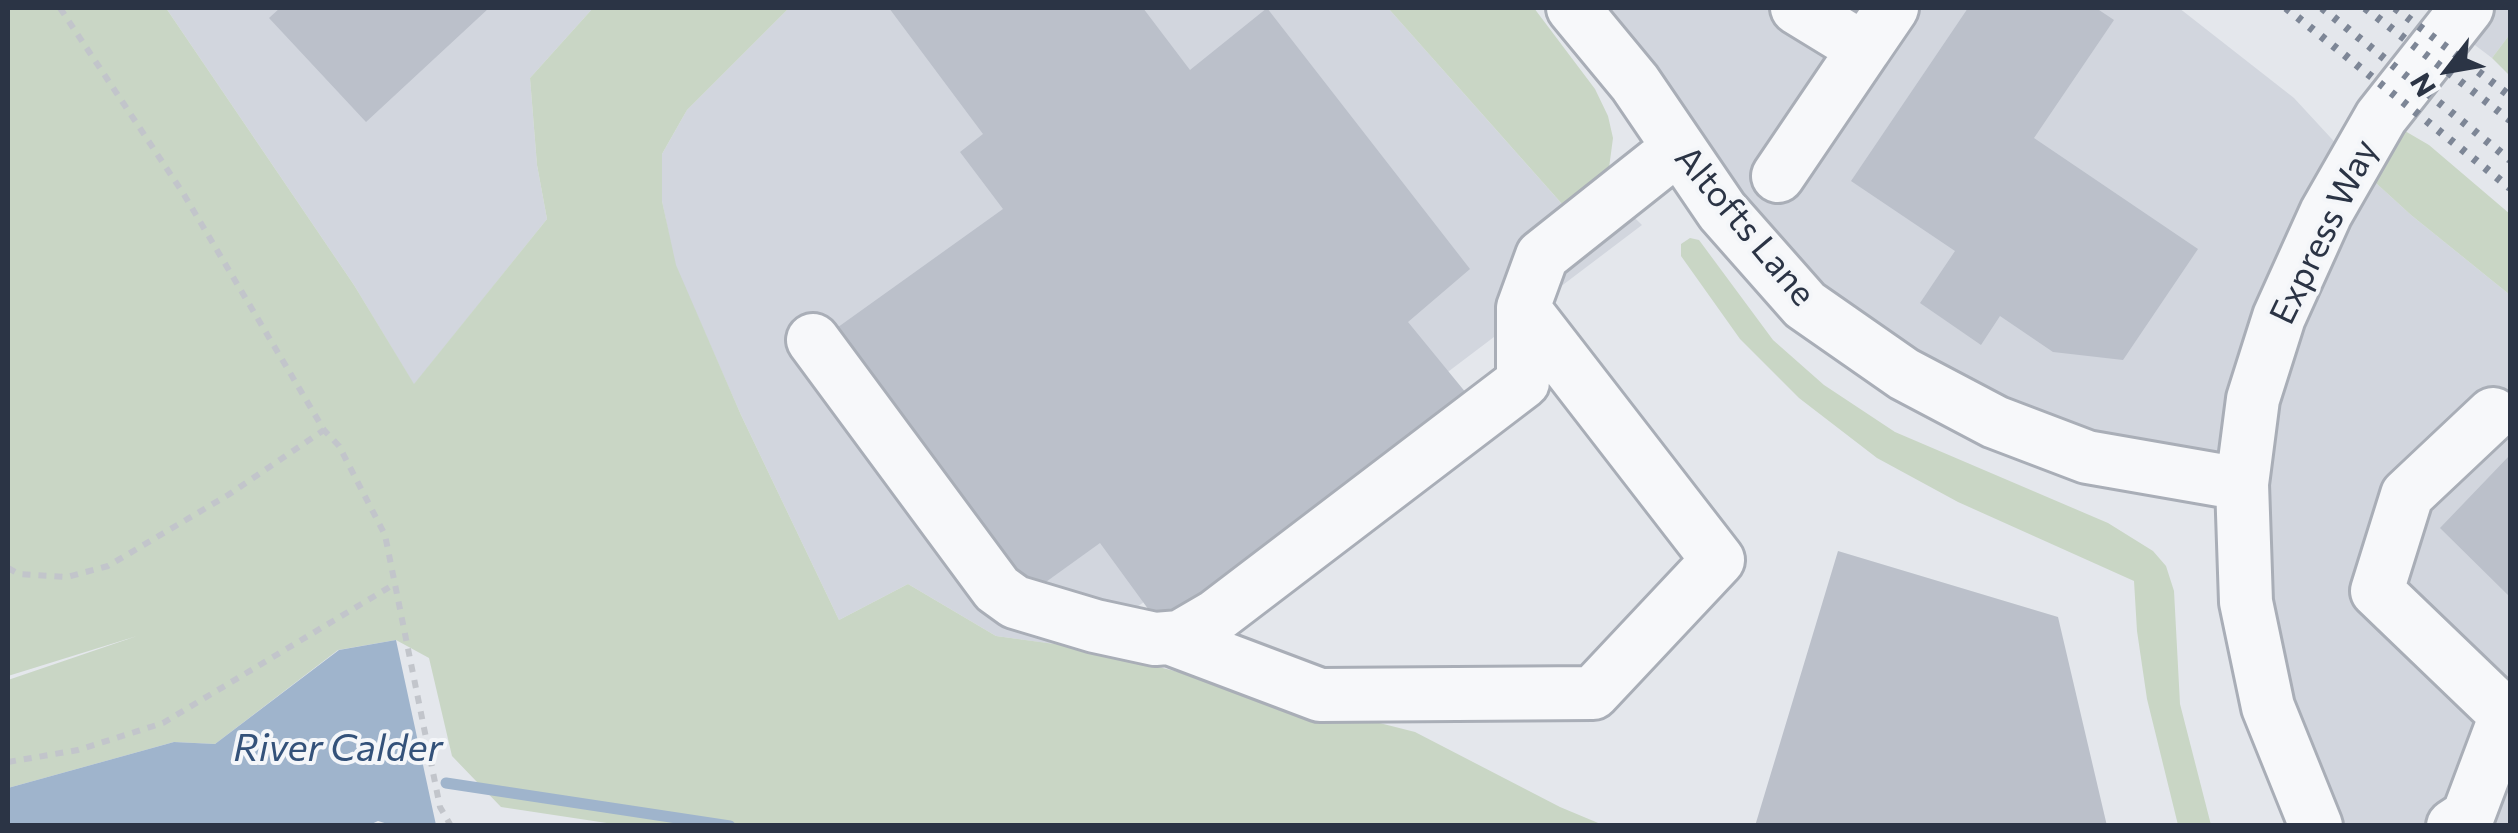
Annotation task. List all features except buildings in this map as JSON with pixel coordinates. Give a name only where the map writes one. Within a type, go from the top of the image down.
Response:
[{"type":"street","name":"Altofts Lane","points":[[1573,8],[1635,83],[1722,210],[1805,305],[1904,374],[1995,422],[2087,456],[2242,484]]},
{"type":"street","points":[[1778,176],[1878,28],[1796,8]]},
{"type":"street","name":"Express Way","points":[[2316,826],[2268,707],[2246,602],[2242,484],[2258,382],[2279,316],[2326,213],[2380,118],[2467,8]]},
{"type":"street","points":[[813,340],[997,589],[1016,602],[1095,626],[1155,638],[1180,637],[1216,616],[1523,382],[1523,308],[1542,256],[1678,148]]},
{"type":"street","points":[[1169,638],[1320,695],[1593,693],[1718,560],[1523,308]]},
{"type":"street","points":[[2453,826],[2468,816],[2508,717],[2377,591],[2407,495],[2493,414]]},
{"type":"path","points":[[60,8],[183,192],[324,430],[339,446],[385,535],[440,807],[451,826]]},
{"type":"path","points":[[8,568],[19,574],[67,578],[108,566],[228,495],[324,430]]},
{"type":"path","points":[[8,762],[78,750],[164,722],[393,585]]},
{"type":"shaded area","points":[[166,8],[593,8],[530,78],[537,165],[547,219],[414,385],[354,285]]},
{"type":"shaded area","points":[[789,8],[1388,8],[1569,212],[1598,182],[1642,225],[1083,648],[996,636],[908,584],[839,620],[675,265],[662,201],[662,154],[687,110]]},
{"type":"shaded area","points":[[1573,8],[2179,8],[2294,98],[2354,163],[2411,215],[2510,295],[2510,825],[2316,825],[2241,484],[2087,457],[1805,305]]},
{"type":"shaded area","points":[[2426,8],[2510,8],[2510,34],[2492,58]]},
{"type":"green space","points":[[8,8],[166,8],[354,285],[414,384],[547,219],[537,165],[530,78],[593,8],[789,8],[687,110],[662,154],[662,201],[676,265],[741,415],[839,620],[908,584],[996,636],[1084,648],[1415,732],[1603,825],[620,825],[501,807],[452,756],[429,658],[396,640],[338,650],[215,744],[174,742],[8,788],[8,680],[137,636],[8,676]]},
{"type":"green space","points":[[1388,8],[1534,8],[1595,89],[1613,138],[1609,168],[1570,213]]},
{"type":"green space","points":[[2510,34],[2510,76],[2492,58]]},
{"type":"green space","points":[[2381,117],[2429,145],[2510,214],[2510,295],[2354,163]]},
{"type":"green space","points":[[1690,238],[1699,240],[1773,340],[1824,385],[1895,432],[2108,523],[2153,551],[2166,566],[2174,591],[2180,704],[2211,825],[2178,825],[2147,699],[2134,581],[1958,502],[1877,458],[1799,398],[1740,339],[1681,256],[1681,244]]},
{"type":"water","name":"River Calder","points":[[396,640],[436,825],[391,825],[378,821],[367,826],[8,825],[8,788],[174,742],[215,744],[339,650]]},
{"type":"waterway","points":[[446,783],[730,826]]},
{"type":"railway","points":[[2286,8],[2510,188]]},
{"type":"railway","points":[[2322,8],[2510,160]]},
{"type":"railway","points":[[2365,8],[2510,120]]},
{"type":"railway","points":[[2395,8],[2510,96]]}]
